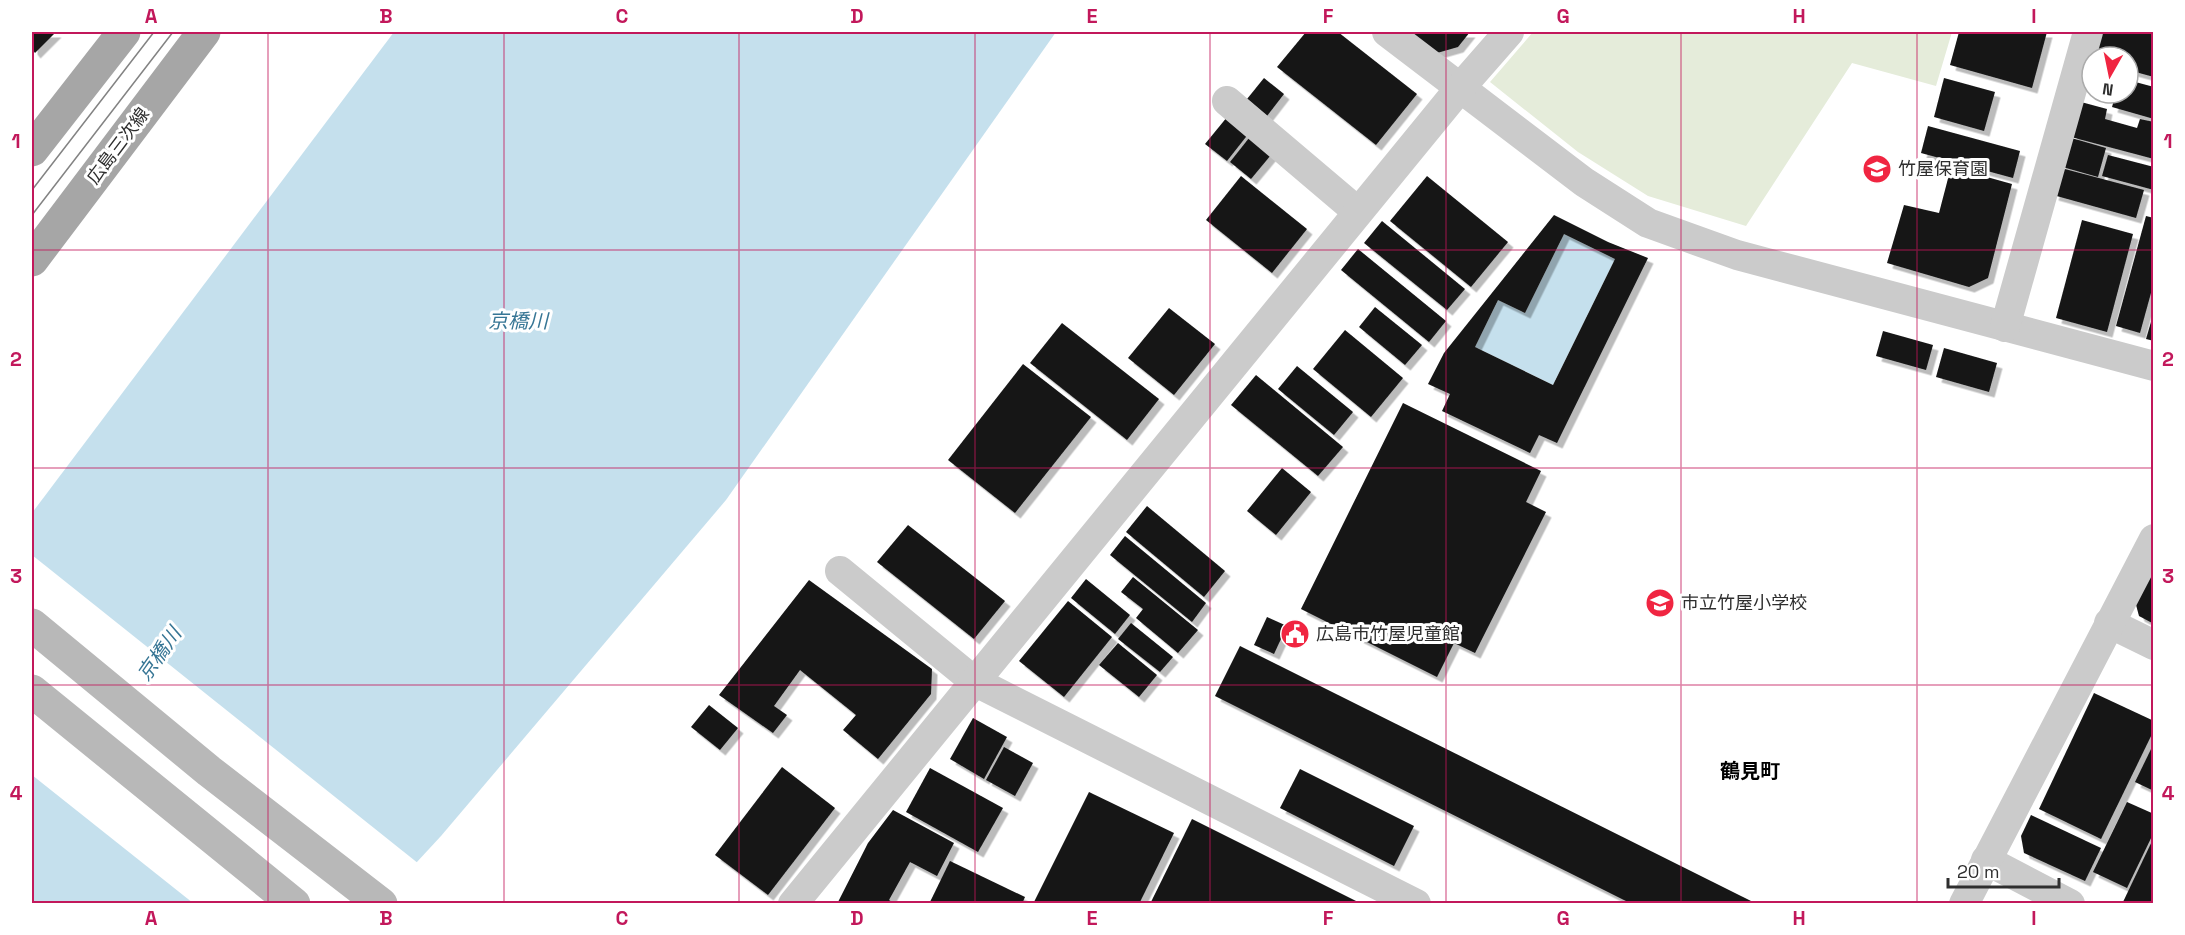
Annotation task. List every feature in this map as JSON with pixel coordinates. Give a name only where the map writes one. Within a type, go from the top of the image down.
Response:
[{"type":"main road","points":[[32,150],[123,32]]},
{"type":"main road","name":"広島三次線","points":[[32,260],[204,32]]},
{"type":"street","points":[[1387,32],[1584,182],[1648,223],[1737,255],[2154,366]]},
{"type":"street","points":[[793,903],[1358,212],[1509,32]]},
{"type":"street","points":[[2005,327],[2088,32]]},
{"type":"street","points":[[1227,101],[1358,212]]},
{"type":"street","points":[[1964,903],[2154,539]]},
{"type":"street","points":[[840,571],[974,681],[1409,902]]},
{"type":"street","points":[[2109,623],[2154,645]]},
{"type":"street","points":[[32,625],[200,764],[381,903]]},
{"type":"street","points":[[32,692],[294,903]]},
{"type":"street","points":[[1986,860],[2070,903]]},
{"type":"green space","points":[[1533,32],[1952,32],[1936,86],[1852,63],[1746,226],[1648,196],[1578,152],[1490,82]]},
{"type":"water","name":"京橋川","points":[[394,32],[1056,32],[726,500],[441,836],[379,903],[32,904],[32,513]]},
{"type":"water","points":[[1564,234],[1615,259],[1553,385],[1475,347],[1498,300],[1525,313]]},
{"type":"pier","points":[[32,555],[419,864],[383,904],[193,903],[32,775]]},
{"type":"building","points":[[32,32],[56,32],[35,53],[32,49]]},
{"type":"building","points":[[1306,32],[1338,32],[1417,94],[1376,145],[1277,67]]},
{"type":"building","points":[[1408,32],[1470,32],[1458,47],[1437,53]]},
{"type":"building","points":[[1959,32],[2047,32],[2032,88],[1950,65]]},
{"type":"building","points":[[2101,32],[2154,32],[2154,77],[2140,73],[2140,45],[2097,45]]},
{"type":"building","points":[[1264,78],[1284,94],[1267,116],[1247,99]]},
{"type":"building","points":[[1944,78],[1995,92],[1984,131],[1934,117]]},
{"type":"building","points":[[2140,83],[2154,87],[2154,119],[2112,107],[2113,105],[2140,105]]},
{"type":"building","points":[[2080,105],[2092,105],[2107,109],[2105,119],[2137,128],[2140,119],[2154,122],[2154,159],[2071,137]]},
{"type":"building","points":[[1232,111],[1253,128],[1227,161],[1205,144]]},
{"type":"building","points":[[1928,126],[2020,151],[2013,178],[1921,153]]},
{"type":"building","points":[[1253,133],[1275,150],[1251,179],[1230,162]]},
{"type":"building","points":[[2068,137],[2106,148],[2098,177],[2059,166]]},
{"type":"building","points":[[2108,155],[2154,167],[2154,190],[2102,176]]},
{"type":"building","points":[[1951,167],[2012,184],[1988,278],[1969,287],[1887,263],[1904,205],[1939,213]]},
{"type":"building","points":[[2061,168],[2144,190],[2136,218],[2053,195]]},
{"type":"building","points":[[1241,176],[1307,229],[1272,273],[1206,220]]},
{"type":"building","points":[[1427,176],[1508,242],[1471,287],[1390,221]]},
{"type":"building","points":[[1554,215],[1608,242],[1648,258],[1557,443],[1539,435],[1530,453],[1442,411],[1450,394],[1428,384],[1444,353]],"holes":[[[1564,234],[1615,259],[1553,385],[1475,347],[1498,300],[1525,313]]]},
{"type":"building","points":[[2146,216],[2154,218],[2154,282],[2140,333],[2116,326]]},
{"type":"building","points":[[2082,220],[2133,234],[2107,332],[2056,318]]},
{"type":"building","points":[[1382,221],[1465,289],[1447,310],[1364,243]]},
{"type":"building","points":[[1358,249],[1446,321],[1429,342],[1341,270]]},
{"type":"building","points":[[1375,307],[1422,345],[1405,365],[1359,327]]},
{"type":"building","points":[[1169,308],[1215,344],[1174,395],[1128,358]]},
{"type":"building","points":[[2154,315],[2154,341],[2146,339]]},
{"type":"building","points":[[1062,323],[1159,399],[1127,440],[1030,363]]},
{"type":"building","points":[[1345,330],[1403,378],[1371,417],[1313,369]]},
{"type":"building","points":[[1883,331],[1933,345],[1926,370],[1876,356]]},
{"type":"building","points":[[1944,348],[1997,363],[1989,392],[1936,377]]},
{"type":"building","points":[[1023,364],[1091,417],[1015,513],[948,460]]},
{"type":"building","points":[[1297,366],[1353,412],[1334,435],[1278,389]]},
{"type":"building","points":[[1256,375],[1343,447],[1318,476],[1231,405]]},
{"type":"building","points":[[1403,403],[1541,471],[1526,502],[1546,512],[1475,653],[1454,643],[1437,677],[1301,609]]},
{"type":"building","points":[[1282,468],[1311,492],[1276,535],[1247,511]]},
{"type":"building","points":[[1147,506],[1225,571],[1204,597],[1126,532]]},
{"type":"building","points":[[908,525],[1005,601],[974,639],[877,562]]},
{"type":"building","points":[[1125,536],[1206,603],[1192,622],[1110,555]]},
{"type":"building","points":[[2154,566],[2154,624],[2139,616],[2135,601]]},
{"type":"building","points":[[1133,577],[1198,630],[1178,653],[1136,618],[1143,609],[1121,592]]},
{"type":"building","points":[[1086,579],[1130,615],[1115,634],[1071,598]]},
{"type":"building","points":[[809,580],[932,669],[931,694],[878,759],[843,730],[856,715],[800,670],[774,706],[787,715],[773,733],[719,695]]},
{"type":"building","points":[[1068,601],[1112,637],[1064,697],[1019,661]]},
{"type":"building","points":[[1267,617],[1287,626],[1274,654],[1254,645]]},
{"type":"building","points":[[1131,623],[1173,657],[1160,672],[1118,639]]},
{"type":"building","points":[[1118,643],[1157,675],[1139,697],[1099,665]]},
{"type":"building","points":[[1240,646],[1757,904],[1632,904],[1215,696]]},
{"type":"building","points":[[2094,693],[2154,721],[2154,730],[2101,839],[2039,809]]},
{"type":"building","points":[[709,705],[738,728],[720,750],[691,727]]},
{"type":"building","points":[[973,718],[1007,737],[984,779],[950,759]]},
{"type":"building","points":[[2154,743],[2154,791],[2135,782]]},
{"type":"building","points":[[1004,747],[1033,763],[1015,796],[986,780]]},
{"type":"building","points":[[782,767],[835,808],[768,895],[715,855]]},
{"type":"building","points":[[930,768],[1003,808],[978,852],[906,812]]},
{"type":"building","points":[[1300,769],[1414,826],[1394,866],[1280,808]]},
{"type":"building","points":[[1089,792],[1174,833],[1139,904],[1033,904]]},
{"type":"building","points":[[2127,802],[2154,814],[2154,832],[2127,888],[2093,872]]},
{"type":"building","points":[[893,810],[954,843],[937,876],[910,862],[889,900],[895,904],[837,904],[868,843]]},
{"type":"building","points":[[2031,815],[2101,848],[2085,881],[2024,853],[2021,836]]},
{"type":"building","points":[[1192,819],[1362,904],[1150,904]]},
{"type":"building","points":[[2154,837],[2154,904],[2126,904],[2123,902]]},
{"type":"building","points":[[950,861],[1025,897],[1022,904],[929,904]]},
{"type":"tram line","points":[[32,190],[154,32]]},
{"type":"tram line","points":[[32,215],[173,32]]},
{"type":"place","name":"竹屋保育園","points":[[1877,169]]},
{"type":"place","name":"市立竹屋小学校","points":[[1660,603]]},
{"type":"place","name":"広島市竹屋児童館","points":[[1295,634]]},
{"type":"district","name":"鶴見町","points":[[1750,771]]}]
